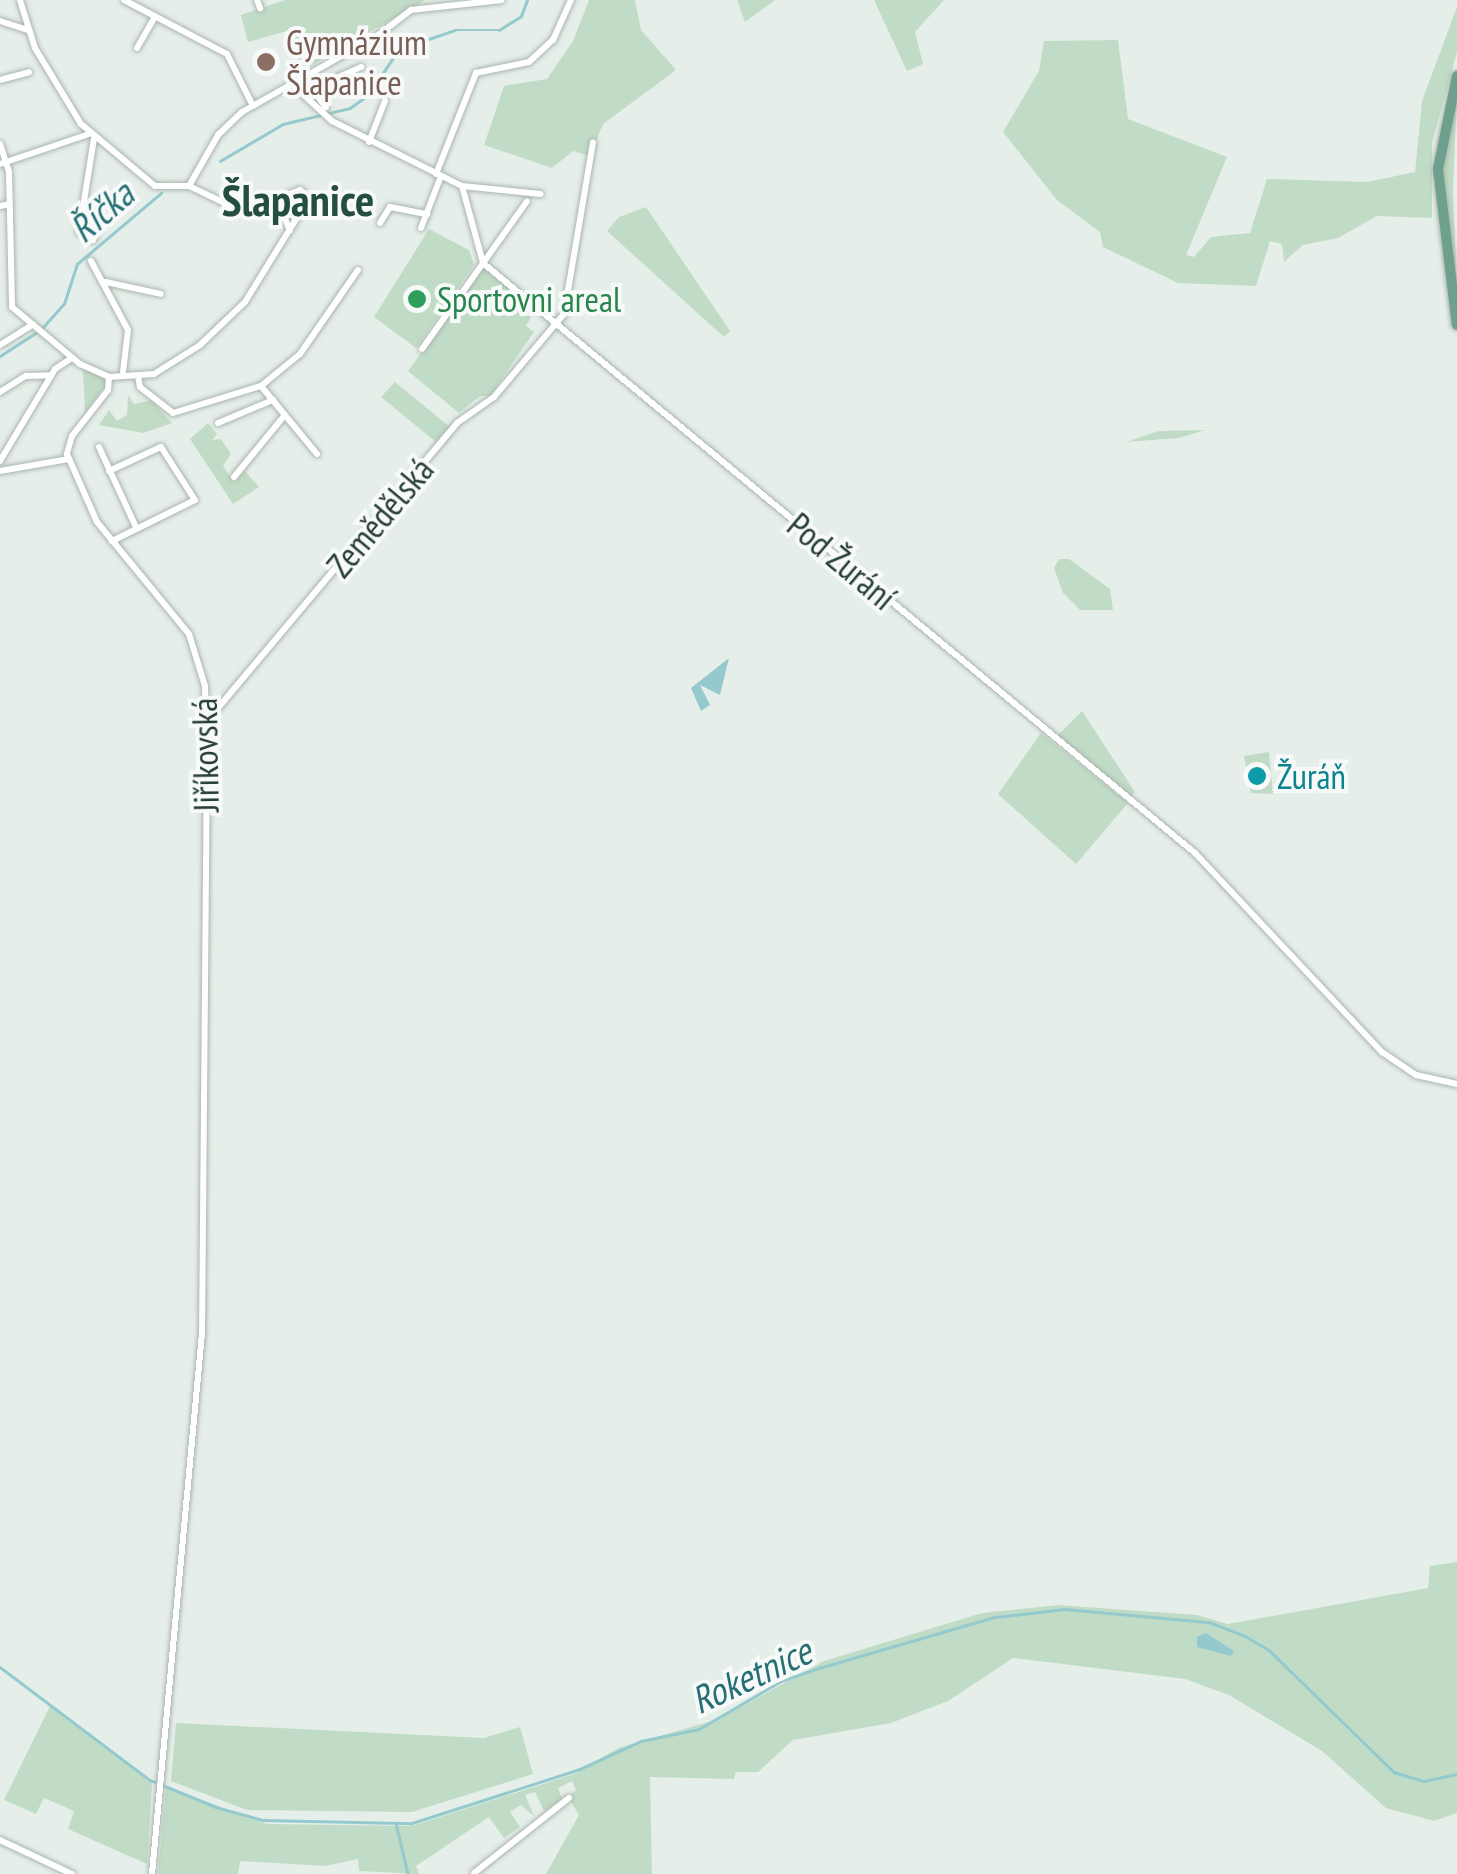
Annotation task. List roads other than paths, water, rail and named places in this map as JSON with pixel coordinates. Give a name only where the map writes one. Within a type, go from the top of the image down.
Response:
[{"type":"main road","points":[[1457,76],[1438,170],[1457,325]]},
{"type":"street","points":[[0,144],[10,204],[12,308],[73,358],[109,376],[124,372],[148,376],[200,344],[236,312],[290,232],[308,195],[300,190],[277,200],[233,207],[189,186],[155,186],[92,136],[28,30],[20,0]]},
{"type":"street","points":[[124,0],[227,54],[253,106]]},
{"type":"street","points":[[189,186],[218,135],[253,106],[410,10],[502,0]]},
{"type":"street","points":[[421,228],[476,73],[529,62],[553,40],[571,0]]},
{"type":"street","points":[[137,48],[155,17]]},
{"type":"street","points":[[0,22],[28,30]]},
{"type":"street","points":[[312,89],[361,67]]},
{"type":"street","points":[[0,80],[29,72]]},
{"type":"street","points":[[303,78],[329,119],[369,142],[462,186],[541,194]]},
{"type":"street","points":[[293,84],[323,110]]},
{"type":"street","points":[[369,142],[385,101]]},
{"type":"street","points":[[4,163],[92,136]]},
{"type":"street","points":[[82,220],[92,136]]},
{"type":"street","name":"Zemědělská","points":[[206,710],[218,708],[457,423],[494,396],[564,314],[593,142]]},
{"type":"street","points":[[462,186],[483,263]]},
{"type":"street","points":[[277,200],[290,232]]},
{"type":"street","points":[[422,349],[527,201]]},
{"type":"street","points":[[0,206],[10,204]]},
{"type":"street","points":[[380,223],[390,207],[428,214]]},
{"type":"street","points":[[91,261],[106,282],[128,330],[124,372]]},
{"type":"street","name":"Pod Žurání","points":[[483,263],[1195,853],[1382,1052],[1416,1075],[1457,1084]]},
{"type":"street","points":[[138,376],[140,386],[174,412],[261,386],[300,354],[358,270]]},
{"type":"street","points":[[106,282],[161,294]]},
{"type":"street","points":[[0,345],[35,325]]},
{"type":"street","points":[[53,372],[54,342]]},
{"type":"street","points":[[0,461],[53,372],[73,358]]},
{"type":"street","points":[[0,392],[26,376],[53,372]]},
{"type":"street","points":[[0,472],[69,459],[68,444],[108,390],[109,376]]},
{"type":"street","points":[[261,386],[317,454]]},
{"type":"street","points":[[218,423],[273,400]]},
{"type":"street","points":[[234,477],[284,415]]},
{"type":"street","points":[[98,446],[136,528]]},
{"type":"street","points":[[109,471],[161,447],[195,500],[112,541]]},
{"type":"street","name":"Jiříkovská","points":[[69,459],[89,509],[189,634],[206,710],[202,1332],[152,1874]]},
{"type":"street","points":[[473,1874],[569,1798]]},
{"type":"street","points":[[0,1840],[72,1874]]},
{"type":"street","points":[[473,1874],[487,1874]]},
{"type":"water","points":[[729,658],[720,695],[700,685],[710,705],[701,711],[691,688]]},
{"type":"water","points":[[1206,1633],[1234,1651],[1231,1656],[1197,1647],[1197,1637]]},
{"type":"waterway","name":"Říčka","points":[[220,161],[283,124],[350,108],[368,95],[399,49],[455,30],[499,30],[521,16],[527,0]]},
{"type":"waterway","name":"Říčka","points":[[43,327],[64,304],[77,264],[161,193]]},
{"type":"waterway","name":"Říčka","points":[[0,356],[37,332]]},
{"type":"waterway","name":"Roketnice","points":[[0,1667],[150,1780],[216,1807],[263,1820],[412,1823],[580,1769],[641,1741],[699,1729],[781,1681],[819,1668],[995,1617],[1065,1609],[1209,1622],[1245,1636],[1269,1650],[1394,1772],[1424,1781],[1457,1774]]},
{"type":"waterway","points":[[396,1823],[408,1874]]},
{"type":"place","name":"Gymnázium Šlapanice","points":[[266,62]]},
{"type":"place","name":"Sportovni areal","points":[[417,299]]},
{"type":"place","name":"Žuráň","points":[[1257,776]]},
{"type":"district","name":"Šlapanice","points":[[298,200]]}]
